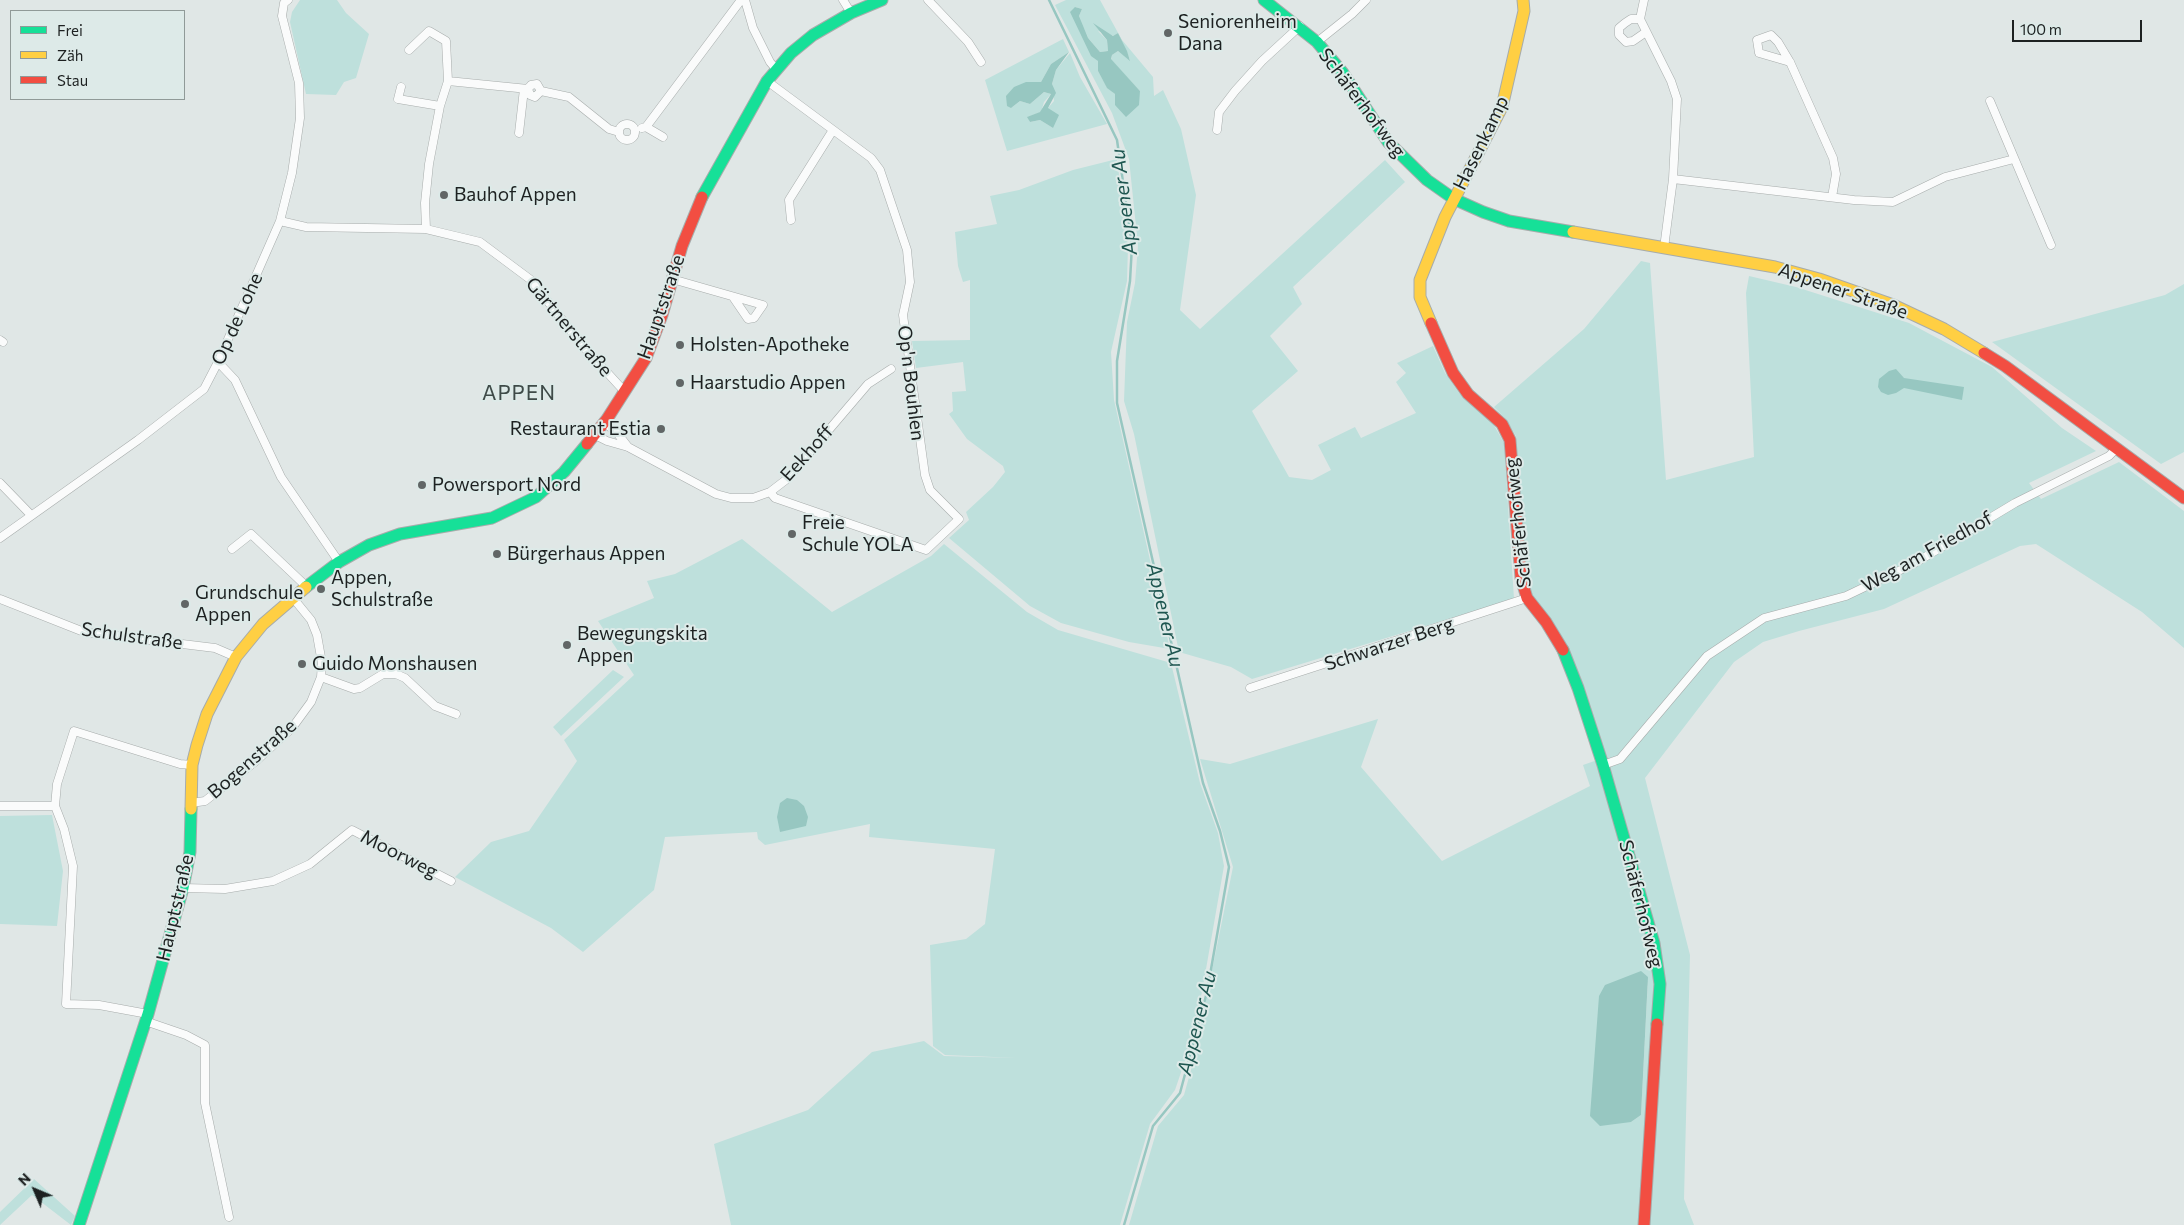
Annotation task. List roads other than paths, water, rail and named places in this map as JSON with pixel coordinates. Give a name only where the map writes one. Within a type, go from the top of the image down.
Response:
[{"type":"street","points":[[743,0],[770,62],[776,69]]},
{"type":"street","points":[[448,81],[526,89],[534,84],[539,85],[541,91],[571,98],[608,129],[619,132],[621,138],[627,140],[634,136],[635,130],[646,127],[743,0]]},
{"type":"street","points":[[843,0],[851,13]]},
{"type":"street","name":"Hauptstraße","points":[[79,1225],[146,1018],[183,888],[190,852],[192,765],[207,714],[236,657],[263,624],[306,586],[339,562],[369,545],[400,534],[492,518],[520,507],[536,497],[564,472],[595,435],[625,392],[653,341],[682,246],[700,200],[767,81],[776,69],[813,36],[851,13],[882,0]]},
{"type":"street","points":[[928,0],[968,42],[981,62]]},
{"type":"street","points":[[1317,42],[1352,14],[1366,0]]},
{"type":"street","name":"Hasenkamp","points":[[1454,199],[1469,174],[1502,107],[1524,11],[1523,0]]},
{"type":"street","points":[[1644,0],[1640,19],[1671,81],[1677,99],[1673,178],[1664,248]]},
{"type":"street","name":"Schäferhofweg","points":[[1267,1],[1300,26],[1344,73],[1388,142],[1427,180],[1454,199],[1420,280],[1420,297],[1453,373],[1468,394],[1502,424],[1510,440],[1521,578],[1527,598],[1546,622],[1562,648],[1578,688],[1603,765],[1654,943],[1660,984],[1644,1225]]},
{"type":"street","name":"Op de Lohe","points":[[0,538],[30,514],[138,440],[204,389],[218,362],[280,221],[292,173],[300,118],[299,83],[282,16],[286,2]]},
{"type":"street","points":[[1640,19],[1625,23],[1619,28],[1619,35],[1626,42],[1633,42],[1646,32]]},
{"type":"street","points":[[1217,130],[1219,112],[1235,91],[1262,61],[1300,26]]},
{"type":"street","points":[[409,50],[428,31],[446,41],[448,81],[440,106],[429,164],[425,203],[426,229]]},
{"type":"street","points":[[1790,62],[1763,56],[1756,46],[1757,40],[1771,34],[1790,62],[1833,158],[1836,174],[1832,197]]},
{"type":"street","name":"Op'n Bouhlen","points":[[767,81],[871,158],[880,170],[907,250],[910,282],[903,316],[924,475],[930,490],[959,519],[926,550],[775,498],[770,492]]},
{"type":"street","points":[[401,87],[398,99],[440,106]]},
{"type":"street","points":[[520,133],[526,89]]},
{"type":"street","points":[[1990,101],[2052,245]]},
{"type":"street","points":[[646,127],[663,137]]},
{"type":"street","points":[[791,220],[789,200],[833,130]]},
{"type":"street","points":[[1673,178],[1843,199],[1893,202],[1945,177],[2014,159]]},
{"type":"street","name":"Appener Straße","points":[[1454,199],[1509,221],[1775,267],[1820,279],[1893,305],[1944,329],[2006,366],[2184,498]]},
{"type":"street","name":"Gärtnerstraße","points":[[280,221],[306,227],[426,229],[480,242],[519,269],[538,288],[582,345],[625,392]]},
{"type":"street","points":[[672,279],[733,297]]},
{"type":"street","points":[[218,362],[234,380],[281,477],[339,562]]},
{"type":"street","name":"Eekhoff","points":[[595,435],[606,441],[628,447],[724,496],[753,498],[770,492],[787,479],[868,384],[891,369]]},
{"type":"street","name":"Eekhoff","points":[[604,422],[628,447]]},
{"type":"street","name":"Weg am Friedhof","points":[[1603,765],[1620,759],[1707,656],[1764,618],[1846,596],[1915,563],[2015,503],[2109,456],[2118,448]]},
{"type":"street","points":[[0,483],[30,514]]},
{"type":"street","points":[[232,549],[251,534],[306,586]]},
{"type":"street","name":"Bogenstraße","points":[[191,803],[204,800],[256,761],[292,728],[311,702],[321,677],[321,655],[315,628],[293,598]]},
{"type":"street","name":"Schwarzer Berg","points":[[1250,688],[1527,598]]},
{"type":"street","name":"Schulstraße","points":[[0,599],[84,632],[215,648],[236,657]]},
{"type":"street","points":[[321,677],[354,689],[383,674],[396,674],[410,682],[435,706],[456,714]]},
{"type":"street","points":[[192,765],[180,764],[74,731],[57,784],[55,806],[73,866],[66,1004],[99,1005],[146,1018],[205,1045],[205,1103],[229,1217]]},
{"type":"street","points":[[0,806],[55,806]]},
{"type":"street","name":"Moorweg","points":[[183,888],[225,889],[273,881],[310,864],[352,830],[451,881]]},
{"type":"waterway","name":"Appener Au","points":[[1049,0],[1117,140],[1132,245],[1130,281],[1117,361],[1117,403],[1203,783],[1220,831],[1229,867],[1207,992],[1180,1093],[1153,1126],[1124,1225]]},
{"type":"place","name":"Seniorenheim Dana","points":[[1168,33]]},
{"type":"place","name":"Bauhof Appen","points":[[444,195]]},
{"type":"place","name":"Holsten-Apotheke","points":[[680,345]]},
{"type":"place","name":"Haarstudio Appen","points":[[680,383]]},
{"type":"place","name":"Restaurant Estia","points":[[661,429]]},
{"type":"place","name":"Powersport Nord","points":[[422,485]]},
{"type":"place","name":"Freie Schule YOLA","points":[[792,534]]},
{"type":"place","name":"Bürgerhaus Appen","points":[[497,554]]},
{"type":"place","name":"Appen, Schulstraße","points":[[321,589]]},
{"type":"place","name":"Grundschule Appen","points":[[185,604]]},
{"type":"place","name":"Bewegungskita Appen","points":[[567,645]]},
{"type":"place","name":"Guido Monshausen","points":[[302,664]]},
{"type":"district","name":"APPEN","points":[[519,393]]}]
